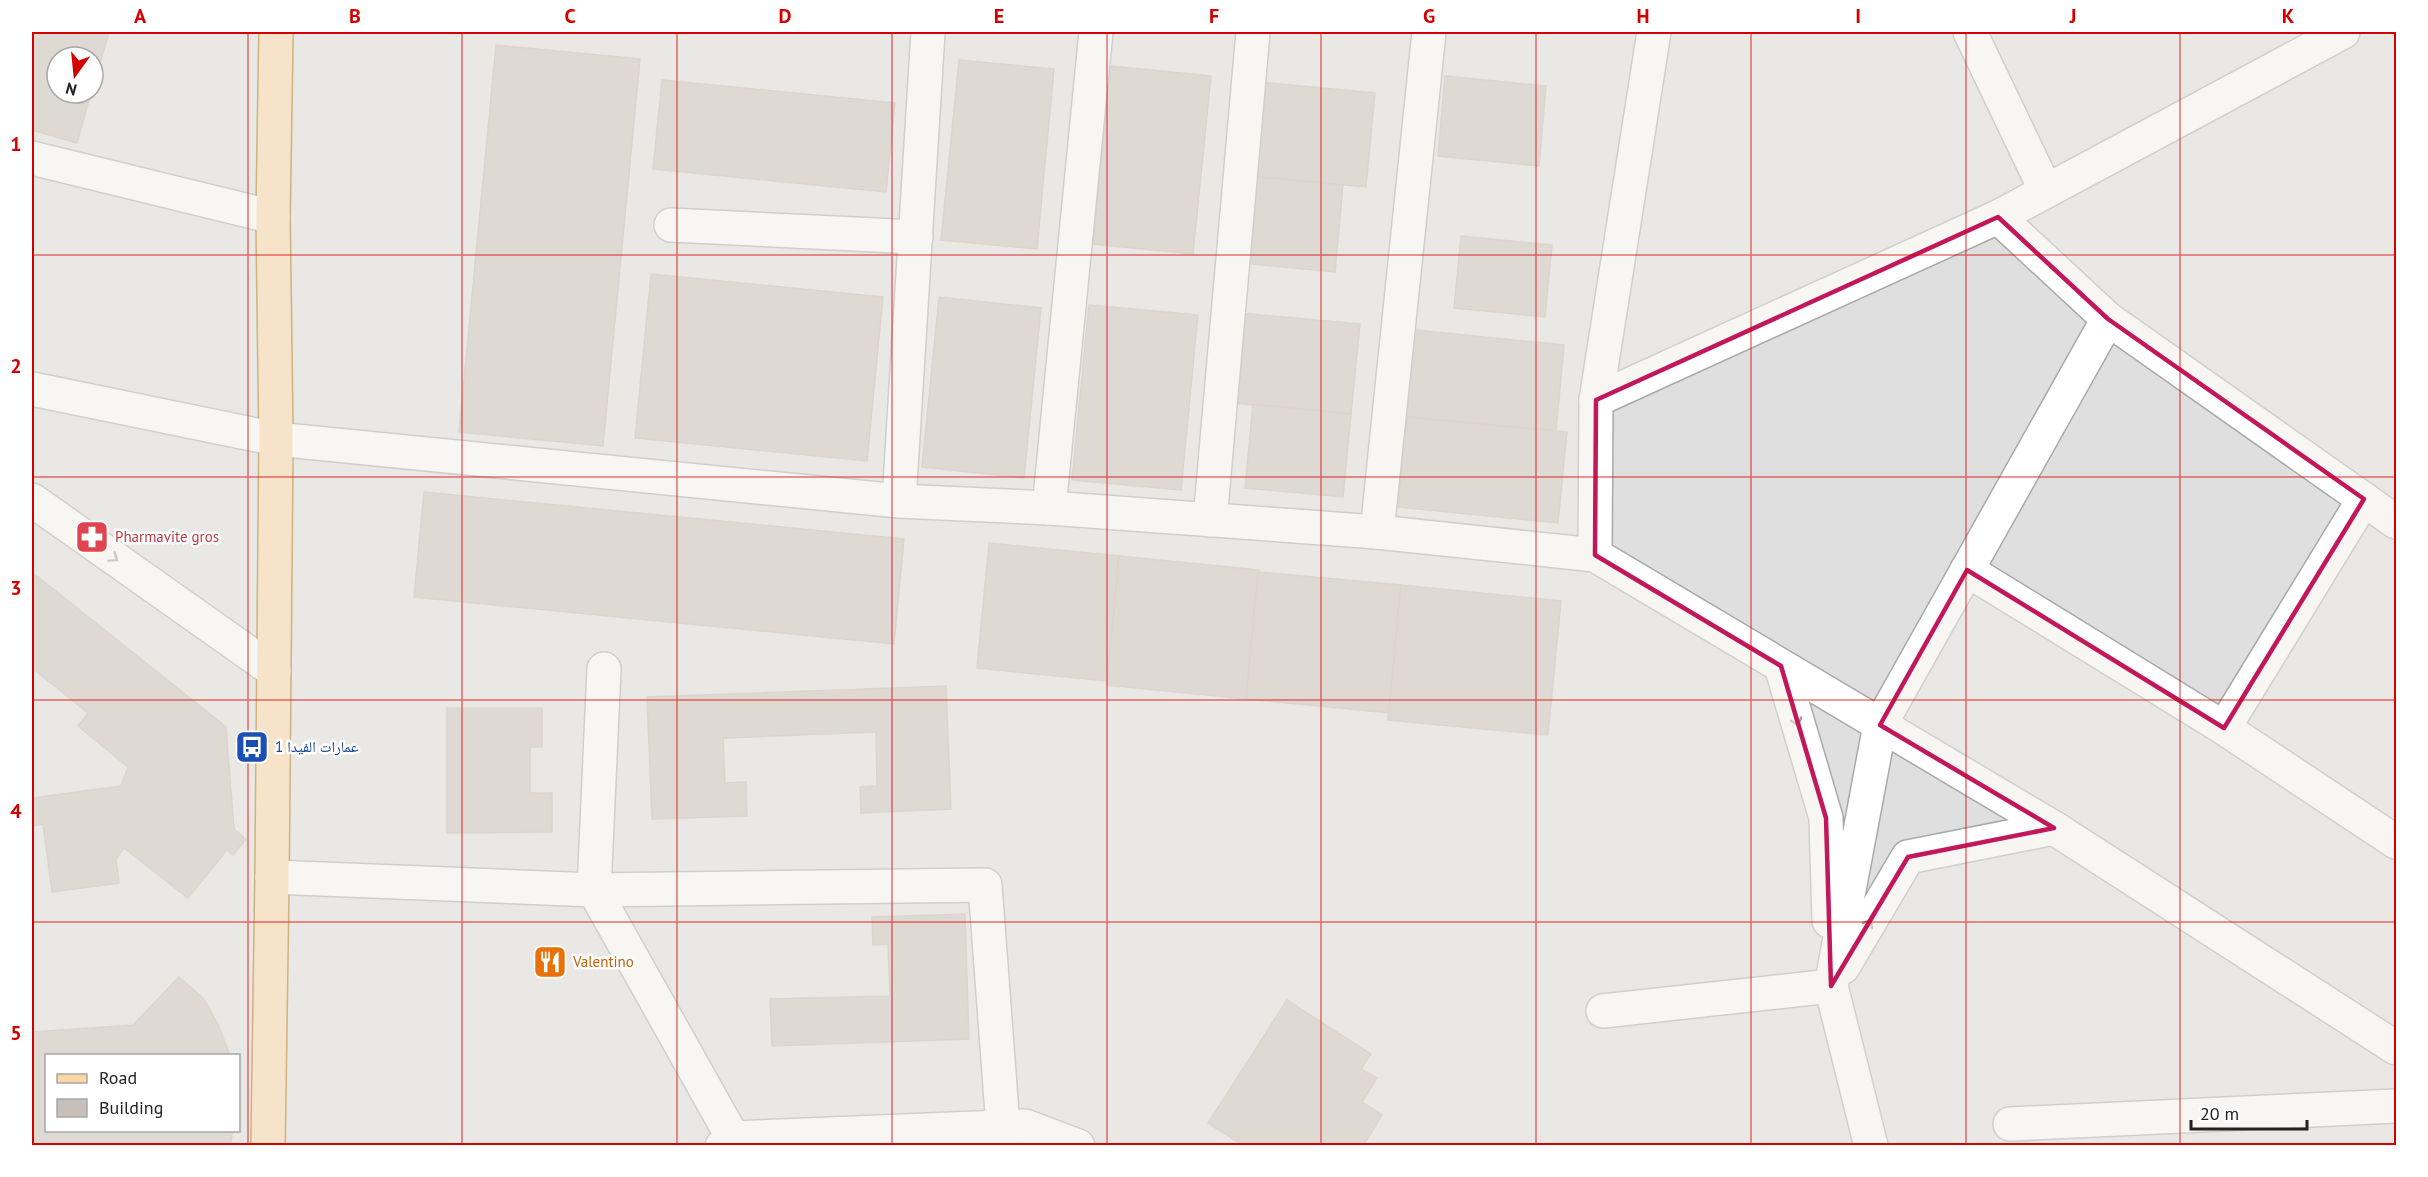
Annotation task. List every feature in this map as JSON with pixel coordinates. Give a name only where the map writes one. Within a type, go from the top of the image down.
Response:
[{"type":"main road","points":[[268,1146],[276,439],[273,217],[276,32]]},
{"type":"street","points":[[899,501],[928,32]]},
{"type":"street","points":[[1049,508],[1096,32]]},
{"type":"street","points":[[1210,520],[1253,32]]},
{"type":"street","points":[[1377,532],[1429,32]]},
{"type":"street","points":[[1595,555],[1596,400],[1654,32]]},
{"type":"street","points":[[1970,32],[2046,191]]},
{"type":"street","points":[[1596,400],[1998,217],[2343,32]]},
{"type":"street","points":[[32,158],[273,217]]},
{"type":"street","points":[[1998,217],[2108,319],[2397,522]]},
{"type":"street","points":[[671,225],[916,237]]},
{"type":"street","points":[[1831,986],[1880,725],[2108,319]]},
{"type":"street","points":[[32,389],[276,439],[899,501],[1049,508],[1377,532],[1595,555],[2054,828],[2397,1048]]},
{"type":"street","points":[[2224,728],[2364,499]]},
{"type":"street","points":[[32,500],[274,670]]},
{"type":"street","points":[[1967,570],[2224,728],[2397,842]]},
{"type":"street","points":[[1781,666],[1826,818],[1831,986],[1871,1146]]},
{"type":"street","points":[[604,669],[594,890],[728,1142],[1025,1126],[1078,1146]]},
{"type":"street","points":[[1831,986],[1908,857],[2054,828]]},
{"type":"street","points":[[272,877],[594,890],[985,885],[1003,1127]]},
{"type":"street","points":[[1603,1011],[1831,986]]},
{"type":"street","points":[[2010,1124],[2397,1106]]},
{"type":"highlighted area","points":[[1998,217],[2108,319],[2364,499],[2224,728],[1967,570],[1880,725],[2054,828],[1908,857],[1831,986],[1826,818],[1781,666],[1595,555],[1596,400]]},
{"type":"shaded area","points":[[32,32],[2396,32],[2396,1145],[32,1145]]},
{"type":"building","points":[[32,32],[109,32],[105,46],[45,45],[45,105],[88,105],[77,143],[32,130]]},
{"type":"building","points":[[496,45],[640,59],[603,446],[459,432]]},
{"type":"building","points":[[959,60],[1054,69],[1037,249],[941,240]]},
{"type":"building","points":[[1110,66],[1211,76],[1193,254],[1093,244]]},
{"type":"building","points":[[1445,76],[1546,86],[1539,166],[1438,156]]},
{"type":"building","points":[[662,80],[895,103],[886,192],[653,169]]},
{"type":"building","points":[[1259,82],[1375,93],[1366,187],[1250,176]]},
{"type":"building","points":[[1250,176],[1343,185],[1335,272],[1241,263]]},
{"type":"building","points":[[1461,236],[1552,245],[1545,317],[1454,308]]},
{"type":"building","points":[[651,274],[883,297],[867,461],[635,438]]},
{"type":"building","points":[[939,297],[1041,308],[1024,478],[922,467]]},
{"type":"building","points":[[1089,305],[1198,315],[1181,490],[1072,480]]},
{"type":"building","points":[[1240,313],[1360,324],[1351,414],[1232,403]]},
{"type":"building","points":[[1415,330],[1564,345],[1556,431],[1407,417]]},
{"type":"building","points":[[1253,404],[1351,414],[1343,497],[1245,488]]},
{"type":"building","points":[[1407,417],[1567,432],[1558,523],[1398,507]]},
{"type":"building","points":[[424,492],[904,539],[894,644],[414,597]]},
{"type":"building","points":[[989,543],[1119,556],[1107,681],[977,668]]},
{"type":"building","points":[[1119,556],[1259,570],[1246,699],[1107,685]]},
{"type":"building","points":[[32,572],[226,727],[234,829],[246,839],[233,855],[227,850],[188,898],[124,848],[116,859],[119,883],[52,892],[43,824],[32,826],[32,798],[121,786],[128,767],[78,726],[88,713],[32,668]]},
{"type":"building","points":[[1258,572],[1401,585],[1389,713],[1246,699]]},
{"type":"building","points":[[1401,585],[1561,601],[1548,735],[1388,720]]},
{"type":"building","points":[[946,686],[951,809],[861,813],[860,787],[877,786],[876,732],[723,738],[725,783],[746,782],[747,816],[652,819],[647,697]]},
{"type":"building","points":[[447,708],[542,708],[542,747],[530,747],[530,793],[552,793],[552,832],[447,833]]},
{"type":"building","points":[[965,914],[969,1039],[772,1046],[770,999],[890,996],[888,944],[873,945],[872,917]]},
{"type":"building","points":[[179,977],[203,998],[218,1024],[229,1054],[45,1054],[45,1132],[233,1132],[230,1146],[32,1146],[32,1032],[133,1025]]},
{"type":"building","points":[[1287,1000],[1371,1054],[1361,1069],[1377,1078],[1362,1102],[1382,1115],[1363,1146],[1244,1146],[1208,1123]]},
{"type":"place","name":"Pharmavite gros","points":[[92,537]]},
{"type":"place","name":"عمارات الفيدا 1","points":[[252,747]]},
{"type":"place","name":"Valentino","points":[[550,962]]}]
